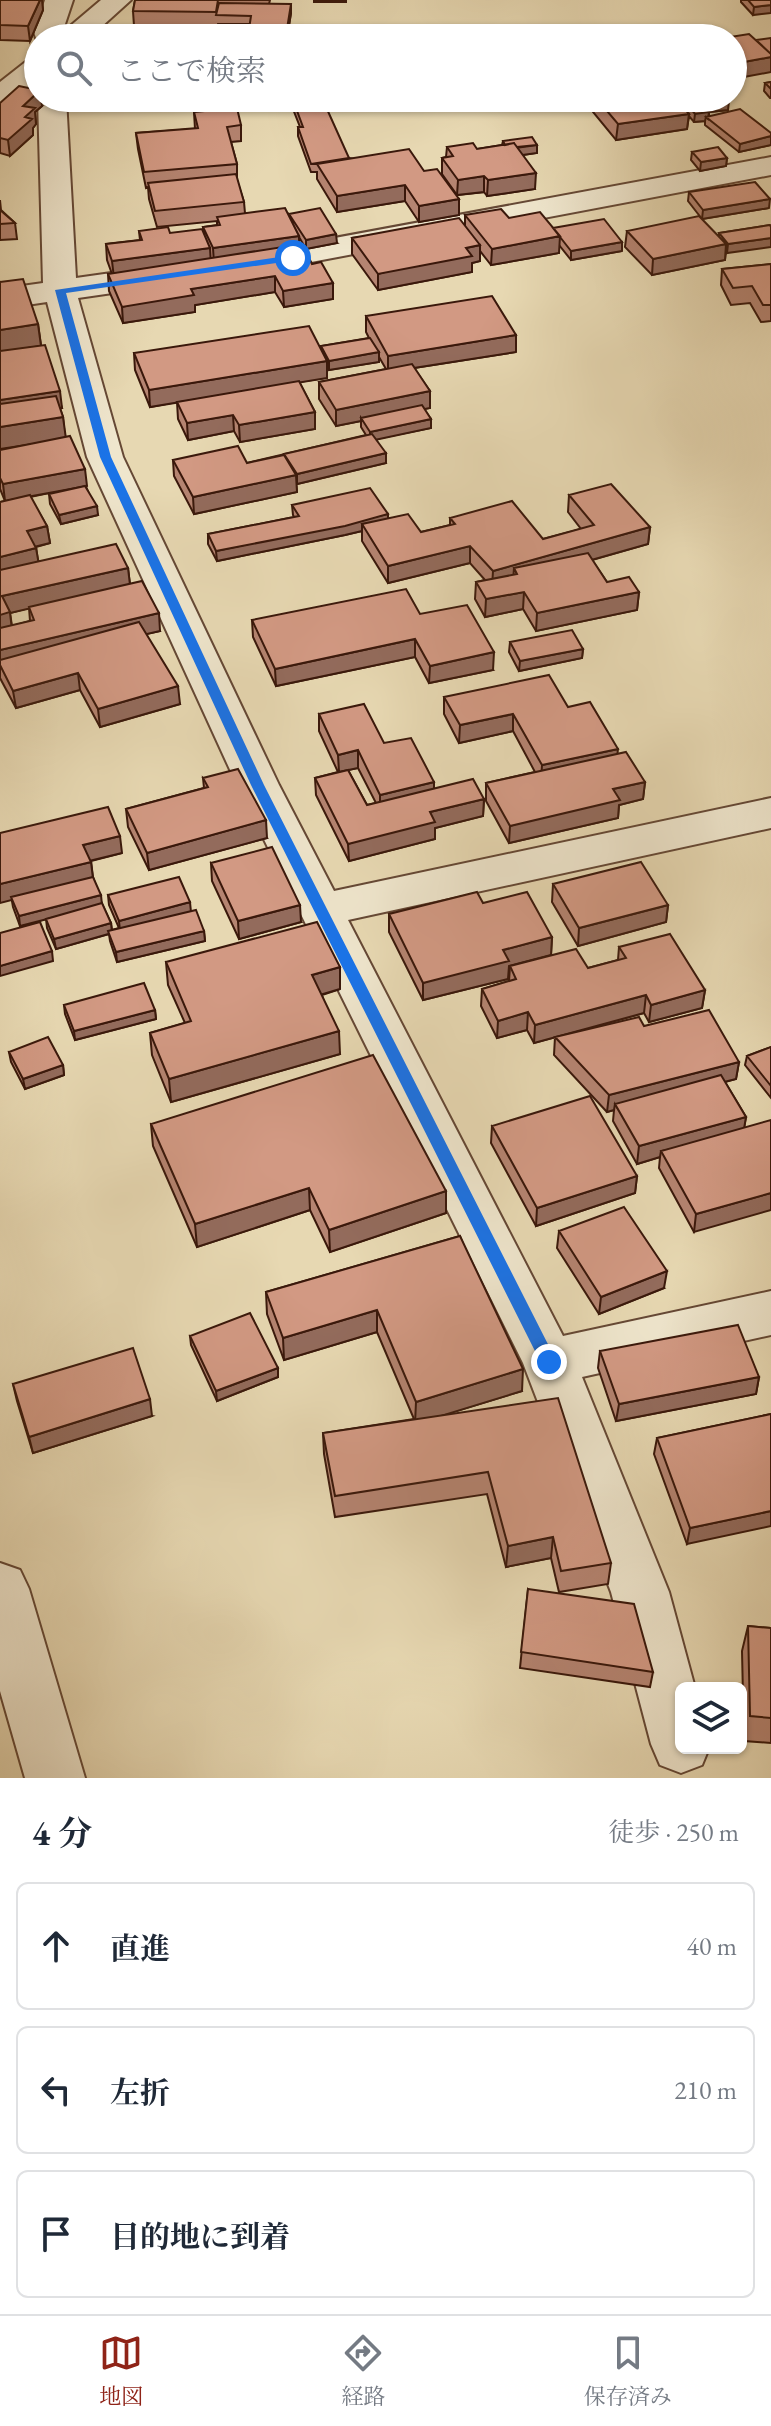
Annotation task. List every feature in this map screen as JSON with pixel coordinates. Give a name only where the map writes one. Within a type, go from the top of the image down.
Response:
[{"type":"street","points":[[52,24],[59,0]]},
{"type":"street","points":[[89,24],[117,0]]},
{"type":"street","points":[[0,96],[24,77]]},
{"type":"street","points":[[53,112],[60,290],[105,457],[258,785],[549,1362],[640,1592],[675,1720]]},
{"type":"street","points":[[0,299],[293,258],[606,194],[771,166]]},
{"type":"street","points":[[321,910],[771,813]]},
{"type":"street","points":[[549,1362],[771,1313]]},
{"type":"street","points":[[0,1589],[55,1778]]},
{"type":"street","points":[[684,1754],[690,1778]]},
{"type":"building","points":[[0,0],[40,0],[29,24],[0,25]]},
{"type":"building","points":[[135,0],[218,0],[216,12],[133,11]]},
{"type":"building","points":[[748,0],[771,0],[771,5],[754,7]]},
{"type":"building","points":[[219,3],[291,4],[288,24],[250,24],[251,16],[216,15]]},
{"type":"building","points":[[747,34],[771,54],[771,57],[747,61]]},
{"type":"building","points":[[771,38],[771,54],[756,40]]},
{"type":"building","points":[[19,86],[24,87],[24,112],[31,112],[25,117],[32,119],[8,140],[0,138],[0,103]]},
{"type":"building","points":[[194,112],[238,112],[241,125],[227,127],[237,164],[144,172],[136,133],[198,128]]},
{"type":"building","points":[[297,112],[328,112],[349,158],[311,164],[298,127],[303,127]]},
{"type":"building","points":[[608,112],[689,114],[618,124]]},
{"type":"building","points":[[744,112],[771,136],[740,144],[706,117]]},
{"type":"building","points":[[532,137],[537,145],[517,147],[514,143],[505,145],[503,141]]},
{"type":"building","points":[[473,143],[477,149],[514,143],[536,173],[488,180],[484,176],[458,180],[442,158],[453,156],[447,147]]},
{"type":"building","points":[[718,147],[727,158],[701,162],[692,152]]},
{"type":"building","points":[[409,149],[424,171],[437,169],[459,199],[419,206],[405,185],[337,196],[317,164]]},
{"type":"building","points":[[236,174],[244,202],[155,211],[148,183]]},
{"type":"building","points":[[755,182],[770,199],[703,210],[689,192]]},
{"type":"building","points":[[285,208],[299,236],[213,248],[203,227],[220,225],[217,217]]},
{"type":"building","points":[[320,208],[336,234],[306,240],[289,214]]},
{"type":"building","points":[[501,209],[509,218],[540,212],[560,236],[492,249],[465,215]]},
{"type":"building","points":[[0,210],[15,223],[0,224]]},
{"type":"building","points":[[699,216],[726,244],[653,259],[627,231]]},
{"type":"building","points":[[459,218],[480,245],[466,248],[472,256],[378,274],[352,238]]},
{"type":"building","points":[[604,219],[622,242],[571,251],[553,228]]},
{"type":"building","points":[[770,225],[771,238],[728,244],[719,233]]},
{"type":"building","points":[[168,227],[170,233],[202,229],[210,248],[112,261],[106,244],[142,240],[139,231]]},
{"type":"building","points":[[302,244],[312,264],[321,262],[333,283],[283,291],[275,276],[191,289],[194,295],[122,307],[108,274]]},
{"type":"building","points":[[771,264],[771,305],[763,305],[752,286],[733,288],[722,269]]},
{"type":"building","points":[[23,279],[38,324],[0,330],[0,282]]},
{"type":"building","points":[[492,296],[516,335],[388,356],[366,316]]},
{"type":"building","points":[[309,326],[327,361],[149,390],[134,353]]},
{"type":"building","points":[[370,338],[379,352],[329,361],[321,346]]},
{"type":"building","points":[[45,345],[60,391],[0,400],[0,351]]},
{"type":"building","points":[[412,364],[430,391],[336,410],[319,382]]},
{"type":"building","points":[[299,381],[315,412],[239,425],[233,415],[187,423],[177,402]]},
{"type":"building","points":[[56,396],[63,417],[0,427],[0,404]]},
{"type":"building","points":[[422,405],[431,419],[370,432],[361,418]]},
{"type":"building","points":[[372,434],[386,453],[297,474],[284,454]]},
{"type":"building","points":[[70,436],[85,469],[3,484],[0,478],[0,450]]},
{"type":"building","points":[[238,446],[247,463],[284,455],[296,475],[193,497],[173,460]]},
{"type":"building","points":[[611,484],[650,527],[493,571],[470,546],[388,566],[362,524],[408,514],[421,532],[455,524],[450,518],[512,501],[543,539],[594,525],[569,495]]},
{"type":"building","points":[[85,486],[97,506],[59,515],[49,494]]},
{"type":"building","points":[[370,488],[388,514],[345,526],[216,551],[208,534],[299,516],[292,505]]},
{"type":"building","points":[[30,495],[47,526],[27,531],[36,548],[0,557],[0,502]]},
{"type":"building","points":[[116,544],[128,568],[2,596],[10,612],[0,615],[0,570]]},
{"type":"building","points":[[588,553],[607,582],[629,577],[639,592],[537,613],[524,592],[486,599],[476,582],[517,574],[514,568]]},
{"type":"building","points":[[142,581],[159,613],[0,650],[0,628],[34,620],[29,607]]},
{"type":"building","points":[[406,589],[420,614],[467,605],[494,652],[430,666],[415,639],[275,669],[252,620]]},
{"type":"building","points":[[139,622],[178,686],[98,709],[78,673],[13,691],[0,665],[0,660]]},
{"type":"building","points":[[572,630],[583,649],[520,661],[510,642]]},
{"type":"building","points":[[549,675],[568,707],[590,702],[618,749],[542,765],[513,714],[460,725],[444,697]]},
{"type":"building","points":[[364,704],[384,743],[411,738],[434,782],[380,795],[358,750],[338,755],[319,714]]},
{"type":"building","points":[[626,752],[645,782],[613,789],[620,800],[510,826],[486,783]]},
{"type":"building","points":[[238,769],[266,820],[147,853],[126,809],[208,787],[203,778]]},
{"type":"building","points":[[348,770],[367,805],[473,779],[484,799],[430,812],[435,822],[348,844],[315,778]]},
{"type":"building","points":[[108,807],[120,836],[83,845],[91,862],[0,884],[0,833]]},
{"type":"building","points":[[272,847],[300,905],[238,921],[211,863]]},
{"type":"building","points":[[641,862],[668,905],[579,928],[553,884]]},
{"type":"building","points":[[93,877],[101,895],[19,916],[11,897]]},
{"type":"building","points":[[179,877],[190,902],[119,921],[108,895]]},
{"type":"building","points":[[477,892],[483,903],[527,892],[552,937],[503,950],[509,961],[423,983],[389,914]]},
{"type":"building","points":[[102,903],[111,923],[54,939],[46,919]]},
{"type":"building","points":[[196,910],[204,931],[116,952],[108,931]]},
{"type":"building","points":[[40,922],[52,951],[0,966],[0,933]]},
{"type":"building","points":[[317,922],[340,967],[312,975],[339,1031],[169,1079],[150,1033],[191,1021],[166,962]]},
{"type":"building","points":[[670,934],[705,990],[651,1005],[646,995],[535,1025],[528,1012],[498,1021],[482,989],[516,979],[510,966],[576,949],[588,968],[626,958],[619,947]]},
{"type":"building","points":[[144,983],[155,1010],[74,1031],[64,1005]]},
{"type":"building","points":[[709,1010],[739,1062],[609,1095],[555,1037],[639,1017],[644,1026]]},
{"type":"building","points":[[48,1037],[63,1065],[23,1079],[9,1052]]},
{"type":"building","points":[[771,1047],[771,1086],[747,1056]]},
{"type":"building","points":[[373,1055],[446,1191],[329,1230],[309,1188],[195,1224],[151,1124]]},
{"type":"building","points":[[721,1075],[746,1117],[639,1146],[615,1104]]},
{"type":"building","points":[[590,1096],[637,1176],[537,1208],[492,1126]]},
{"type":"building","points":[[771,1120],[771,1193],[696,1214],[661,1151]]},
{"type":"building","points":[[624,1207],[667,1271],[601,1297],[559,1231]]},
{"type":"building","points":[[460,1236],[523,1369],[416,1402],[377,1310],[283,1338],[266,1292]]},
{"type":"building","points":[[250,1313],[278,1368],[216,1391],[190,1336]]},
{"type":"building","points":[[738,1325],[759,1377],[619,1404],[600,1351]]},
{"type":"building","points":[[133,1348],[150,1399],[29,1437],[13,1384]]},
{"type":"building","points":[[558,1398],[611,1563],[561,1571],[553,1537],[508,1546],[488,1472],[335,1496],[323,1433]]},
{"type":"building","points":[[771,1414],[771,1511],[690,1528],[657,1438]]},
{"type":"building","points":[[528,1589],[634,1604],[653,1672],[521,1652]]},
{"type":"building","points":[[748,1626],[771,1628],[771,1718],[750,1716]]},
{"type":"route","points":[[293,258],[60,290],[105,457],[258,785],[549,1362]]}]
